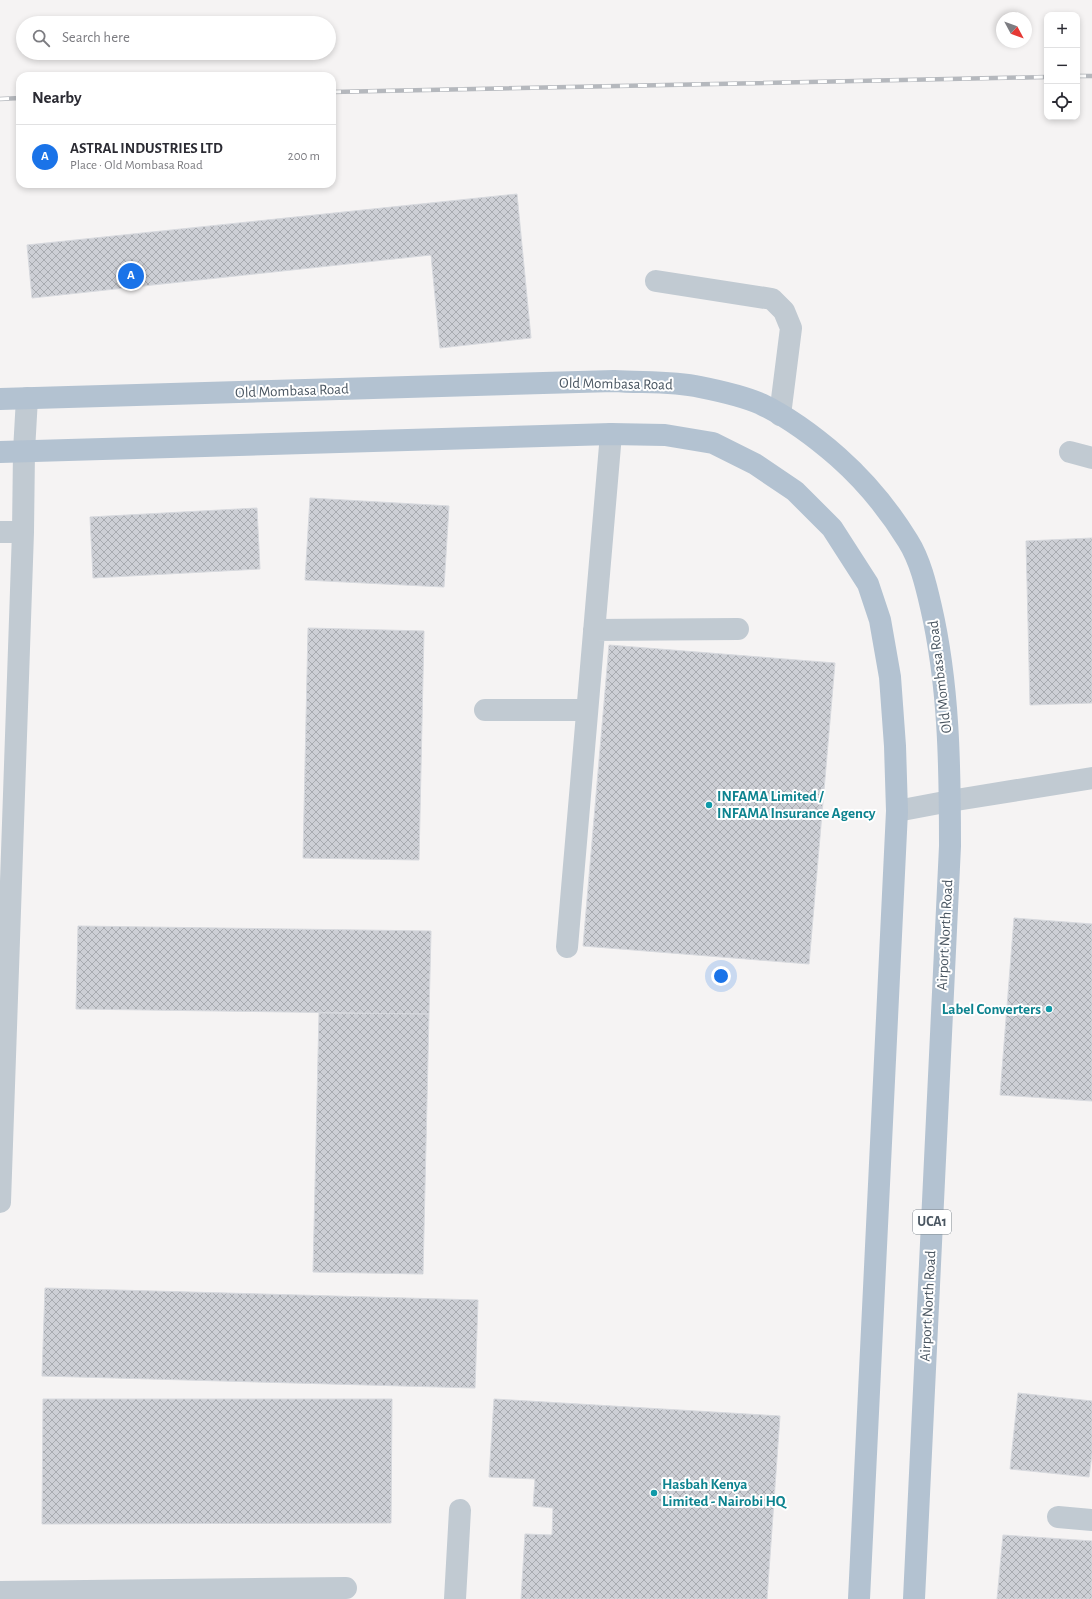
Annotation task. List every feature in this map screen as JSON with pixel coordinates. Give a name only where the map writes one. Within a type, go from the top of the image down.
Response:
[{"type":"main road","name":"Old Mombasa Road","points":[[0,399],[614,381],[699,387],[761,404],[780,415],[829,449],[855,472],[878,499],[909,542],[926,589],[939,643],[947,716],[950,846]]},
{"type":"main road","points":[[0,452],[611,434],[665,435],[713,443],[755,464],[795,491],[832,528],[868,584],[880,620],[890,678],[895,746],[897,811],[859,1599]]},
{"type":"main road","name":"Airport North Road","points":[[914,1599],[950,846]]},
{"type":"lane","points":[[656,282],[772,299],[784,311],[791,328],[780,415]]},
{"type":"lane","points":[[0,1202],[23,532],[24,451],[27,398]]},
{"type":"lane","points":[[566,947],[611,434]]},
{"type":"lane","points":[[1070,452],[1092,458]]},
{"type":"lane","points":[[0,532],[23,532]]},
{"type":"lane","points":[[594,630],[738,629]]},
{"type":"lane","points":[[484,710],[587,710]]},
{"type":"lane","points":[[897,811],[1092,778]]},
{"type":"lane","points":[[455,1599],[460,1510]]},
{"type":"lane","points":[[1058,1518],[1092,1520]]},
{"type":"lane","points":[[0,1592],[346,1588]]},
{"type":"building","points":[[517,194],[531,338],[440,348],[431,255],[32,298],[27,245]]},
{"type":"building","points":[[310,498],[449,506],[444,587],[305,580]]},
{"type":"building","points":[[257,508],[260,569],[93,578],[90,517]]},
{"type":"building","points":[[1092,538],[1092,703],[1030,705],[1026,541]]},
{"type":"building","points":[[308,628],[424,631],[419,860],[303,858]]},
{"type":"building","name":"INFAMA Limited / INFAMA Insurance Agency","points":[[609,645],[835,663],[809,964],[583,946]]},
{"type":"building","name":"Label Converters","points":[[1014,918],[1092,924],[1092,1101],[1000,1095]]},
{"type":"building","points":[[78,926],[431,931],[429,1014],[76,1009]]},
{"type":"building","points":[[319,1013],[429,1014],[423,1274],[313,1272]]},
{"type":"building","points":[[45,1288],[478,1300],[475,1388],[42,1376]]},
{"type":"building","points":[[1018,1393],[1092,1401],[1092,1454],[1089,1477],[1010,1469]]},
{"type":"building","points":[[43,1399],[392,1399],[391,1523],[42,1524]]},
{"type":"building","name":"Hasbah Kenya Limited - Nairobi HQ","points":[[494,1399],[780,1416],[767,1599],[521,1599],[525,1534],[552,1535],[553,1508],[533,1506],[535,1479],[489,1477]]},
{"type":"building","points":[[1003,1535],[1092,1541],[1092,1599],[997,1599]]},
{"type":"railway","points":[[1080,76],[1092,76]]},
{"type":"railway","points":[[336,92],[1044,77]]},
{"type":"railway","points":[[0,99],[16,98]]},
{"type":"place","name":"ASTRAL INDUSTRIES LTD","points":[[131,276]]},
{"type":"place","name":"INFAMA Limited / INFAMA Insurance Agency","points":[[709,805]]},
{"type":"place","name":"Label Converters","points":[[1049,1009]]},
{"type":"place","name":"Hasbah Kenya Limited - Nairobi HQ","points":[[654,1493]]}]
